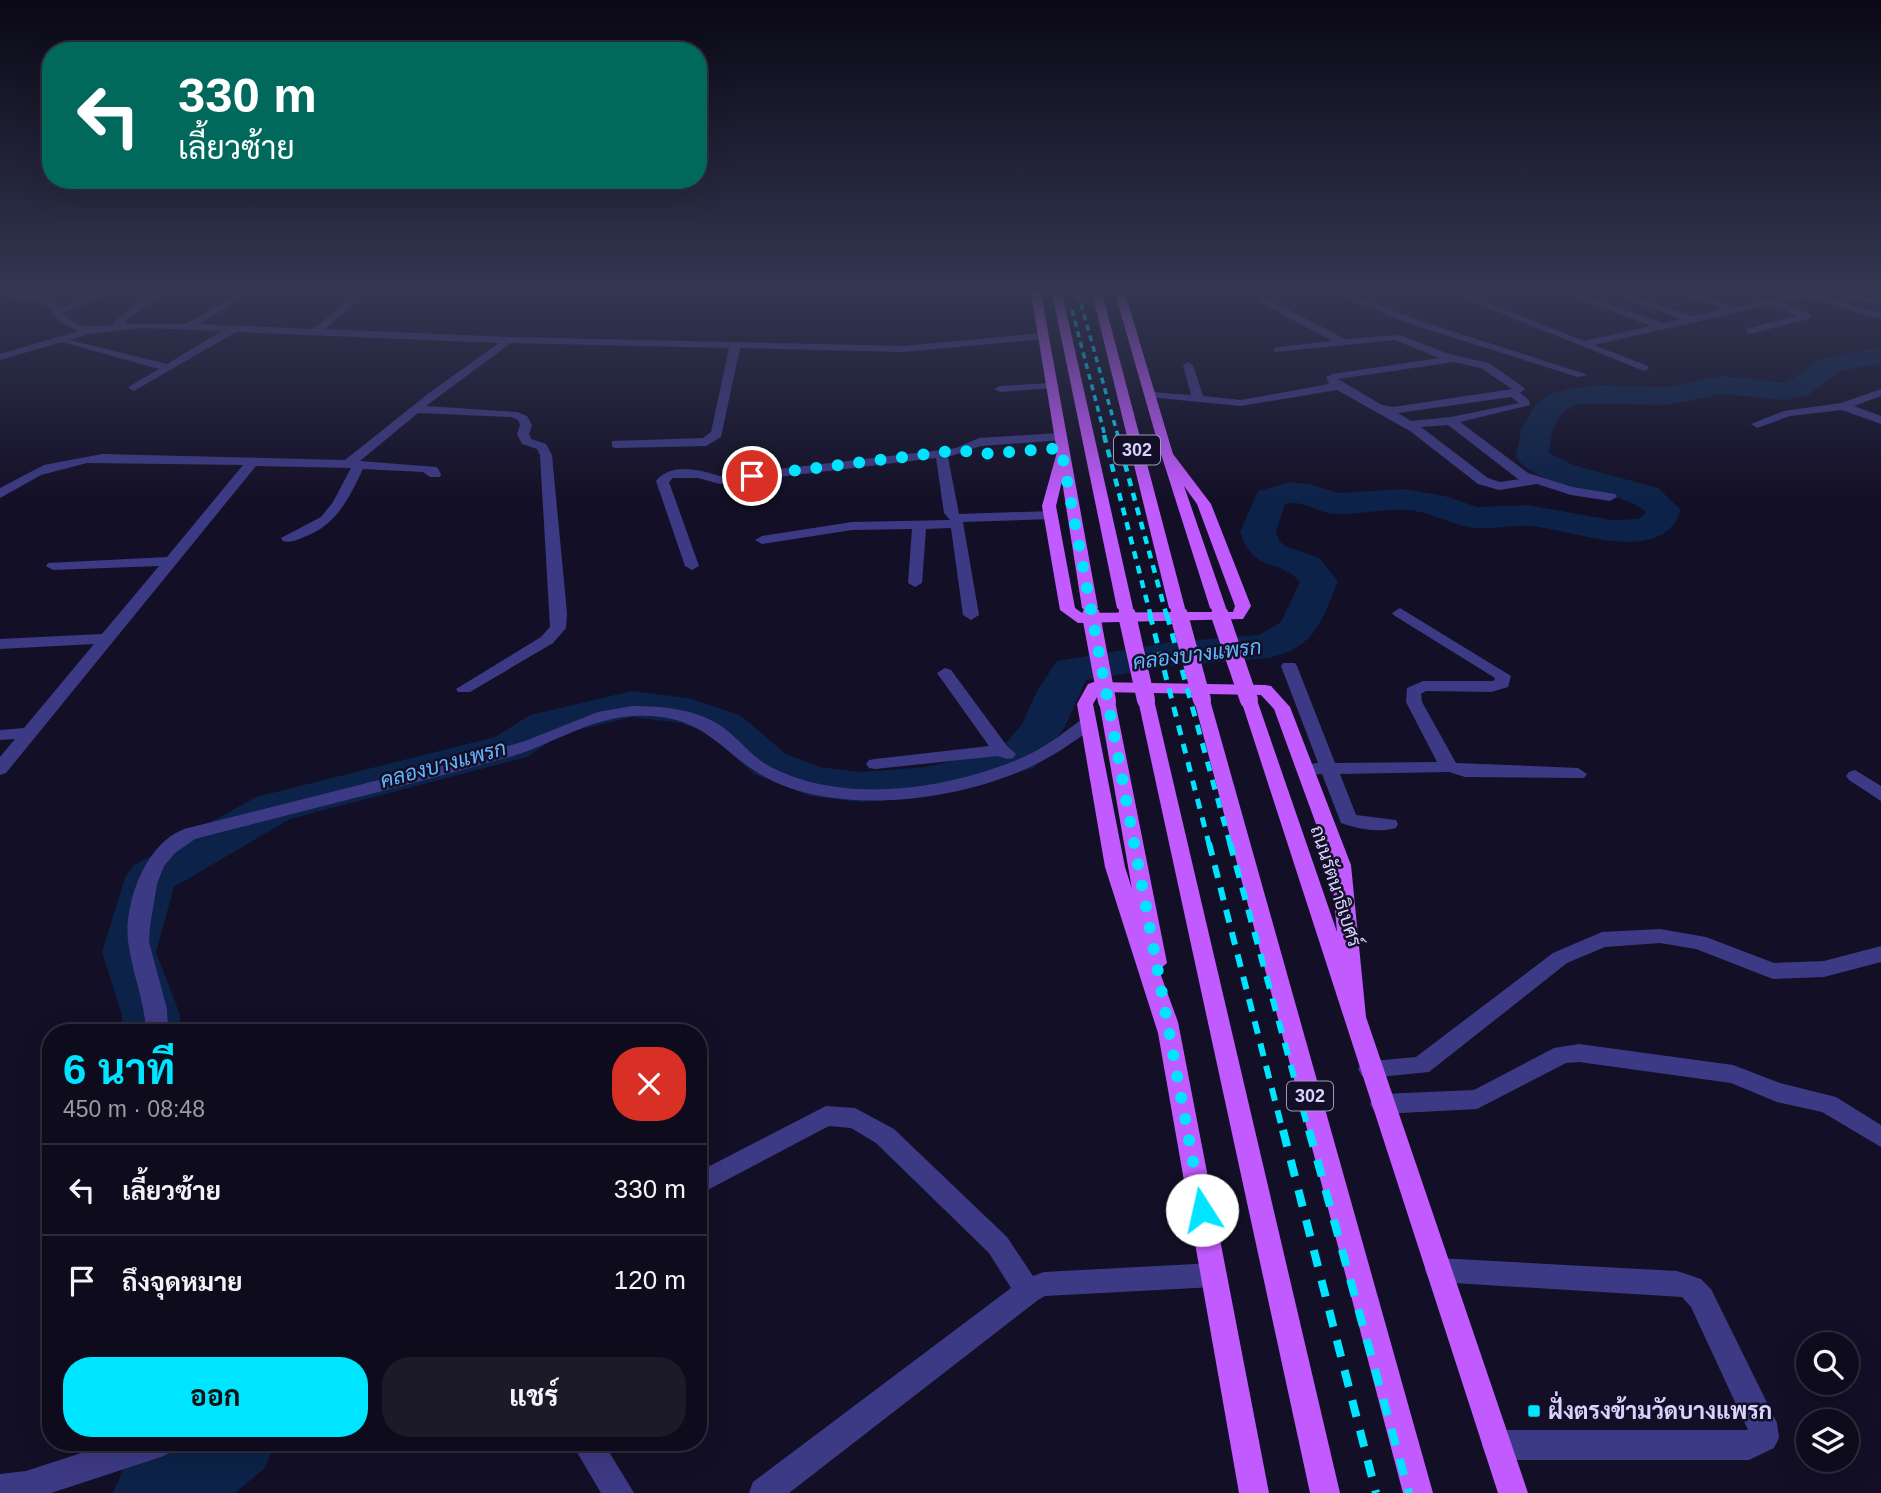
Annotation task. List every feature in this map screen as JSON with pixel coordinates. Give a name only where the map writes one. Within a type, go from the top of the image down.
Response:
[{"type":"main road","points":[[1046,363],[1254,1493]]},
{"type":"main road","name":"302","points":[[1072,363],[1325,1493]]},
{"type":"main road","name":"302","points":[[1115,363],[1177,608],[1418,1493]]},
{"type":"main road","name":"ถนนรัตนาธิเบศร์","points":[[1142,363],[1167,454],[1513,1493]]},
{"type":"main road","points":[[1060,447],[1049,506],[1068,610],[1078,618],[1238,616],[1242,606],[1204,503],[1167,454]]},
{"type":"main road","points":[[1168,1031],[1115,867],[1085,704],[1094,687],[1265,690],[1282,707],[1341,865],[1355,1021]]},
{"type":"street","points":[[148,363],[169,368]]},
{"type":"street","points":[[134,388],[178,363]]},
{"type":"street","points":[[288,538],[318,527],[330,517],[354,464],[415,409],[478,363]]},
{"type":"street","points":[[616,444],[684,445],[706,442],[717,434],[731,363]]},
{"type":"street","points":[[1428,363],[1332,377],[1332,382],[1410,425],[1492,486],[1535,481]]},
{"type":"street","points":[[1385,410],[1513,393],[1519,389],[1485,365],[1472,363]]},
{"type":"street","points":[[1543,363],[1582,375]]},
{"type":"street","points":[[1630,363],[1644,368]]},
{"type":"street","points":[[1188,365],[1198,398]]},
{"type":"street","points":[[1000,389],[1050,386]]},
{"type":"street","points":[[1152,395],[1241,403],[1339,386]]},
{"type":"street","points":[[1410,425],[1451,421],[1524,405],[1525,402],[1513,393]]},
{"type":"street","points":[[1757,424],[1788,413],[1843,406],[1881,393]]},
{"type":"street","points":[[1843,406],[1881,420]]},
{"type":"street","points":[[415,409],[513,414],[523,418],[526,425],[523,434],[526,440],[542,447],[546,455],[558,628],[547,640],[464,689]]},
{"type":"street","points":[[1451,421],[1523,476],[1610,497]]},
{"type":"street","points":[[692,566],[662,481],[664,477],[698,474],[719,480],[959,450],[982,454],[1060,447]]},
{"type":"street","points":[[941,454],[951,513],[956,521],[971,615]]},
{"type":"street","points":[[0,494],[38,469],[74,460],[102,458],[354,464],[423,468],[433,470],[435,474]]},
{"type":"street","points":[[0,769],[168,561],[252,462]]},
{"type":"street","points":[[762,540],[852,526],[919,525],[1051,515]]},
{"type":"street","points":[[915,583],[919,525]]},
{"type":"street","points":[[53,566],[168,561]]},
{"type":"street","points":[[1400,613],[1503,676],[1502,684],[1491,687],[1423,686],[1413,692],[1414,702],[1449,767]]},
{"type":"street","points":[[0,644],[105,639]]},
{"type":"street","points":[[1289,666],[1348,819],[1360,824],[1389,824]]},
{"type":"street","points":[[944,673],[1013,756]]},
{"type":"street","points":[[157,1024],[158,1013],[138,939],[146,886],[154,863],[170,845],[188,834],[519,749],[609,713],[661,711],[715,729],[761,769],[805,788],[860,794],[928,789],[981,778],[1013,756],[1088,723]]},
{"type":"street","points":[[0,735],[29,733]]},
{"type":"street","points":[[874,764],[1013,756]]},
{"type":"street","points":[[1305,769],[1449,767],[1465,771],[1578,774]]},
{"type":"street","points":[[1855,776],[1881,794]]},
{"type":"street","points":[[1370,1069],[1421,1066],[1560,958],[1602,940],[1660,936],[1699,942],[1773,971],[1824,969],[1881,954]]},
{"type":"street","points":[[1382,1104],[1477,1099],[1562,1054],[1579,1053],[1733,1074],[1777,1092],[1828,1104],[1881,1137]]},
{"type":"street","points":[[707,1179],[826,1116],[855,1118],[885,1136],[998,1245],[1028,1291]]},
{"type":"street","points":[[1438,1270],[1677,1283],[1691,1289],[1702,1298],[1762,1423],[1764,1438],[1749,1445],[1497,1445]]},
{"type":"street","points":[[764,1493],[1028,1291],[1044,1284],[1213,1275]]},
{"type":"street","points":[[0,1489],[26,1486],[133,1451]]},
{"type":"street","points":[[592,1451],[619,1493]]},
{"type":"waterway","name":"คลองบางแพรก","points":[[151,1024],[151,1015],[129,952],[151,878],[273,808],[511,747],[546,724],[632,704],[688,711],[724,724],[770,764],[810,781],[861,787],[926,782],[976,771],[1018,758],[1043,727],[1059,689],[1072,670],[1172,654],[1269,646],[1298,629],[1319,581],[1306,566],[1272,554],[1263,546],[1258,532],[1270,498],[1290,492],[1310,494],[1334,504],[1404,499],[1433,503],[1477,518],[1527,515],[1612,531],[1647,529],[1660,521],[1664,510],[1646,495],[1561,472],[1532,457],[1536,430],[1546,411],[1560,401],[1578,395],[1667,396],[1722,385],[1786,392],[1806,383],[1820,370],[1839,363]]},
{"type":"waterway","name":"คลองบางแพรก","points":[[153,1493],[195,1475],[226,1451]]},
{"type":"railway","points":[[1086,363],[1105,436]]},
{"type":"railway","points":[[1097,363],[1118,436]]},
{"type":"railway","points":[[1104,435],[1151,617]]},
{"type":"railway","points":[[1117,435],[1167,617]]},
{"type":"railway","points":[[1150,615],[1209,844]]},
{"type":"railway","points":[[1167,615],[1230,844]]},
{"type":"railway","points":[[1209,843],[1283,1132]]},
{"type":"railway","points":[[1230,843],[1309,1132]]},
{"type":"railway","points":[[1283,1130],[1376,1493]]},
{"type":"railway","points":[[1309,1130],[1409,1493]]},
{"type":"place","name":"ฝั่งตรงข้ามวัดบางแพรก","points":[[1534,1411]]},
{"type":"route","points":[[752,476],[959,450],[982,454],[1061,448],[1202,1210]]}]
